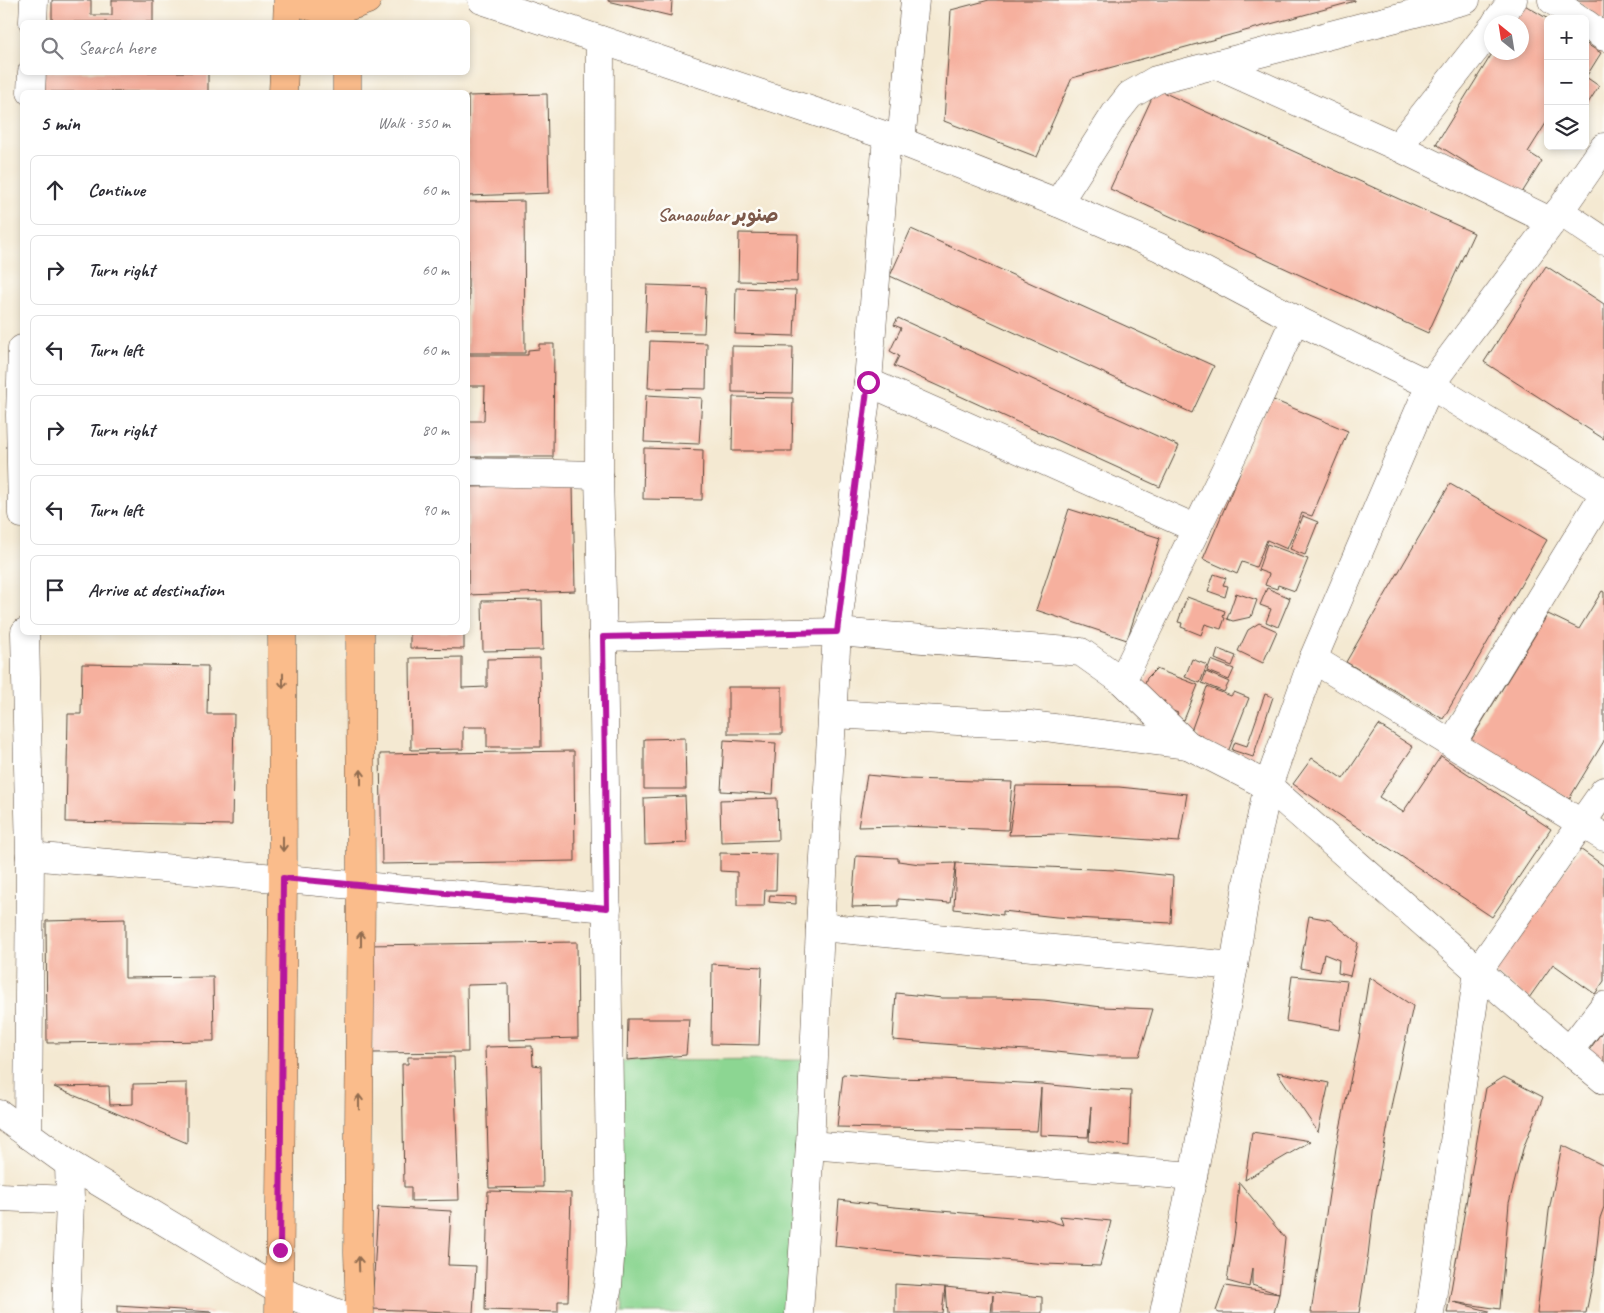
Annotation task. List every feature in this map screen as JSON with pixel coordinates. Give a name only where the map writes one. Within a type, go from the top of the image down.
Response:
[{"type":"main road","points":[[287,20],[288,0]]},
{"type":"main road","points":[[297,0],[317,8],[355,10]]},
{"type":"main road","points":[[283,90],[284,75]]},
{"type":"main road","points":[[347,75],[347,90]]},
{"type":"main road","points":[[280,1302],[283,878],[282,635]]},
{"type":"main road","points":[[360,635],[361,885],[358,1243],[360,1313]]},
{"type":"street","points":[[33,20],[34,0]]},
{"type":"street","points":[[482,0],[894,139],[1058,203],[1159,247],[1295,319],[1430,385],[1604,493],[1452,743]]},
{"type":"street","points":[[799,1313],[810,1145],[837,632],[868,382],[894,139],[915,0]]},
{"type":"street","points":[[1058,203],[1114,114],[1130,96],[1156,80],[1466,0]]},
{"type":"street","points":[[1501,15],[1513,0]]},
{"type":"street","points":[[1552,0],[1573,15]]},
{"type":"street","points":[[1589,26],[1604,36]]},
{"type":"street","points":[[1398,147],[1484,38]]},
{"type":"street","points":[[600,40],[599,475],[611,1246],[608,1286],[603,1313]]},
{"type":"street","points":[[1216,65],[1556,217],[1604,241]]},
{"type":"street","points":[[31,90],[32,75]]},
{"type":"street","points":[[1164,1313],[1193,1176],[1234,966],[1248,879],[1268,786],[1313,659],[1430,385],[1556,217],[1604,147]]},
{"type":"street","points":[[1122,681],[1197,529],[1295,319]]},
{"type":"street","points":[[20,366],[14,415],[20,489]]},
{"type":"street","points":[[868,382],[1197,529]]},
{"type":"street","points":[[470,472],[599,475]]},
{"type":"street","points":[[603,637],[837,632],[1081,652],[1122,681],[1188,745],[1268,786],[1604,1080]]},
{"type":"street","points":[[25,635],[30,856],[28,1136]]},
{"type":"street","points":[[1313,659],[1593,830]]},
{"type":"street","points":[[833,714],[1030,725],[1188,745]]},
{"type":"street","points":[[1430,1313],[1478,971],[1593,830],[1604,791]]},
{"type":"street","points":[[30,856],[607,908]]},
{"type":"street","points":[[820,927],[1234,966]]},
{"type":"street","points":[[1569,1051],[1604,1006]]},
{"type":"street","points":[[0,1114],[69,1164],[280,1302],[337,1313]]},
{"type":"street","points":[[810,1145],[1193,1176]]},
{"type":"street","points":[[66,1313],[70,1200],[69,1164]]},
{"type":"street","points":[[0,1196],[70,1200]]},
{"type":"green space","points":[[806,1060],[790,1313],[623,1313],[617,1061]]},
{"type":"building","points":[[52,0],[91,0],[91,15],[112,15],[112,0],[153,0],[153,20],[52,20]]},
{"type":"building","points":[[672,0],[671,16],[608,1]]},
{"type":"building","points":[[989,0],[1355,1],[1072,78],[1037,157],[944,121],[951,10]]},
{"type":"building","points":[[1577,0],[1604,0],[1604,21]]},
{"type":"building","points":[[1523,4],[1544,17],[1544,126],[1528,152],[1542,161],[1520,196],[1436,144],[1488,60],[1529,60],[1529,15],[1516,15]]},
{"type":"building","points":[[1589,46],[1601,53],[1589,72]]},
{"type":"building","points":[[40,75],[208,75],[208,90],[40,90]]},
{"type":"building","points":[[1589,79],[1599,86],[1589,102]]},
{"type":"building","points":[[1156,89],[1474,233],[1428,333],[1110,189]]},
{"type":"building","points":[[547,94],[549,193],[470,196],[470,96]]},
{"type":"building","points":[[524,201],[525,353],[470,353],[470,202]]},
{"type":"building","points":[[911,229],[1214,366],[1192,413],[890,276]]},
{"type":"building","points":[[739,233],[798,234],[797,282],[738,281]]},
{"type":"building","points":[[1546,266],[1604,304],[1604,439],[1484,362]]},
{"type":"building","points":[[647,285],[706,287],[704,333],[645,332]]},
{"type":"building","points":[[736,288],[796,290],[794,336],[735,334]]},
{"type":"building","points":[[898,318],[1179,446],[1160,487],[894,366],[899,356],[890,351],[901,328],[894,325]]},
{"type":"building","points":[[650,341],[707,343],[706,389],[648,388]]},
{"type":"building","points":[[539,344],[554,344],[553,457],[470,457],[470,421],[484,421],[485,386],[470,386],[470,355],[528,355],[528,350],[539,349]]},
{"type":"building","points":[[732,346],[793,347],[792,393],[732,392]]},
{"type":"building","points":[[646,395],[702,398],[699,444],[644,442]]},
{"type":"building","points":[[733,397],[793,398],[792,451],[732,451]]},
{"type":"building","points":[[1271,399],[1348,431],[1312,516],[1302,513],[1287,549],[1267,540],[1256,567],[1242,562],[1237,574],[1203,559]]},
{"type":"building","points":[[644,448],[703,450],[702,500],[643,499]]},
{"type":"building","points":[[1450,484],[1547,540],[1443,719],[1346,662]]},
{"type":"building","points":[[573,485],[575,591],[470,595],[470,487]]},
{"type":"building","points":[[1069,509],[1160,538],[1127,640],[1036,610]]},
{"type":"building","points":[[1303,516],[1318,522],[1305,555],[1290,549]]},
{"type":"building","points":[[1267,544],[1308,559],[1295,591],[1278,585],[1277,589],[1265,585],[1269,574],[1258,570]]},
{"type":"building","points":[[1214,574],[1226,578],[1223,585],[1228,586],[1225,597],[1208,591]]},
{"type":"building","points":[[1267,588],[1290,598],[1278,627],[1266,622],[1271,609],[1260,605]]},
{"type":"building","points":[[1602,591],[1604,592],[1604,741],[1569,799],[1471,740],[1548,614],[1579,629]]},
{"type":"building","points":[[1236,593],[1257,600],[1251,617],[1233,621],[1227,619]]},
{"type":"building","points":[[1187,597],[1225,611],[1223,617],[1225,618],[1221,629],[1205,624],[1201,635],[1181,627],[1182,623],[1178,622]]},
{"type":"building","points":[[542,600],[543,650],[483,651],[482,601]]},
{"type":"building","points":[[1259,623],[1277,631],[1263,663],[1238,651],[1248,630]]},
{"type":"building","points":[[410,635],[464,635],[464,649],[410,648]]},
{"type":"building","points":[[1218,649],[1236,656],[1232,666],[1215,659]]},
{"type":"building","points":[[462,657],[462,688],[487,687],[487,659],[540,658],[541,747],[487,747],[487,727],[463,727],[463,749],[411,750],[410,658]]},
{"type":"building","points":[[1192,659],[1207,665],[1200,683],[1185,677]]},
{"type":"building","points":[[1211,660],[1234,669],[1229,680],[1207,671]]},
{"type":"building","points":[[82,664],[208,666],[207,714],[234,714],[232,825],[66,822],[68,714],[81,714]]},
{"type":"building","points":[[1156,669],[1198,685],[1184,720],[1176,717],[1178,713],[1163,707],[1165,701],[1156,701],[1142,692],[1147,678]]},
{"type":"building","points":[[1206,672],[1229,682],[1224,692],[1202,683]]},
{"type":"building","points":[[728,687],[782,687],[782,734],[728,734]]},
{"type":"building","points":[[1207,687],[1231,696],[1234,692],[1249,698],[1228,752],[1198,740],[1200,735],[1191,731]]},
{"type":"building","points":[[1265,694],[1273,697],[1253,757],[1232,750],[1235,742],[1247,746]]},
{"type":"building","points":[[1379,725],[1413,747],[1379,797],[1403,812],[1441,756],[1551,829],[1492,917],[1293,784],[1312,758],[1343,779]]},
{"type":"building","points":[[685,738],[686,789],[644,789],[644,739]]},
{"type":"building","points":[[724,740],[776,743],[773,794],[721,791]]},
{"type":"building","points":[[574,751],[575,861],[382,864],[380,754]]},
{"type":"building","points":[[867,775],[907,779],[1012,782],[1008,830],[903,826],[858,827]]},
{"type":"building","points":[[1016,786],[1119,787],[1187,794],[1179,842],[1063,834],[1009,835]]},
{"type":"building","points":[[685,796],[687,843],[645,845],[644,798]]},
{"type":"building","points":[[777,798],[778,840],[721,842],[720,800]]},
{"type":"building","points":[[1580,849],[1604,866],[1604,981],[1595,994],[1553,964],[1529,998],[1493,972]]},
{"type":"building","points":[[720,853],[777,854],[776,890],[765,890],[764,906],[737,906],[737,872],[720,871]]},
{"type":"building","points":[[856,856],[898,858],[898,861],[920,864],[956,863],[950,903],[898,899],[898,906],[852,907]]},
{"type":"building","points":[[956,863],[1114,870],[1173,876],[1171,923],[1056,917],[1003,911],[1003,915],[954,909]]},
{"type":"building","points":[[770,895],[796,896],[796,904],[769,902]]},
{"type":"building","points":[[1309,916],[1330,920],[1358,943],[1350,976],[1338,973],[1339,960],[1324,954],[1320,972],[1300,968]]},
{"type":"building","points":[[125,919],[125,978],[213,977],[214,1041],[47,1043],[46,921]]},
{"type":"building","points":[[577,942],[578,1038],[509,1040],[508,984],[467,985],[468,1052],[373,1053],[365,945]]},
{"type":"building","points":[[712,964],[762,967],[759,1045],[711,1044]]},
{"type":"building","points":[[1292,976],[1347,981],[1340,1030],[1286,1021]]},
{"type":"building","points":[[1369,977],[1413,1006],[1392,1102],[1374,1204],[1359,1313],[1311,1313],[1336,1148],[1359,1039]]},
{"type":"building","points":[[896,993],[942,998],[1044,1000],[1102,1007],[1153,1009],[1139,1056],[1094,1056],[893,1040]]},
{"type":"building","points":[[628,1019],[689,1019],[686,1055],[627,1060]]},
{"type":"building","points":[[1604,1029],[1604,1070],[1585,1056]]},
{"type":"building","points":[[532,1046],[533,1065],[541,1066],[543,1187],[489,1188],[485,1047]]},
{"type":"building","points":[[408,1057],[454,1057],[459,1200],[411,1201],[411,1187],[404,1187],[402,1064],[408,1064]]},
{"type":"building","points":[[1277,1072],[1329,1083],[1318,1132]]},
{"type":"building","points":[[843,1074],[889,1078],[1042,1084],[1131,1091],[1129,1146],[1089,1141],[1091,1106],[1088,1137],[1040,1135],[1041,1088],[1037,1131],[837,1127]]},
{"type":"building","points":[[1504,1077],[1543,1097],[1523,1149],[1509,1203],[1500,1309],[1453,1302],[1489,1311],[1489,1313],[1447,1313],[1486,1088]]},
{"type":"building","points":[[187,1083],[187,1143],[54,1087],[109,1086],[110,1105],[133,1104],[133,1084]]},
{"type":"building","points":[[1252,1132],[1311,1141],[1245,1180]]},
{"type":"building","points":[[1562,1145],[1604,1166],[1604,1207],[1600,1218],[1594,1273],[1586,1313],[1537,1313],[1549,1211]]},
{"type":"building","points":[[1239,1182],[1285,1238],[1279,1294],[1252,1285],[1252,1268],[1249,1287],[1227,1281],[1235,1230]]},
{"type":"building","points":[[488,1191],[571,1193],[568,1301],[558,1301],[558,1312],[485,1310]]},
{"type":"building","points":[[839,1200],[894,1207],[1046,1220],[1063,1225],[1060,1216],[1111,1221],[1100,1266],[939,1257],[835,1246]]},
{"type":"building","points":[[378,1207],[451,1211],[448,1265],[476,1266],[473,1313],[372,1309]]},
{"type":"building","points":[[895,1284],[945,1287],[942,1313],[895,1313]]},
{"type":"building","points":[[1225,1286],[1279,1294],[1274,1313],[1219,1313],[1216,1311]]},
{"type":"building","points":[[945,1287],[1042,1297],[1042,1313],[993,1313],[993,1295],[991,1313],[947,1313]]},
{"type":"building","points":[[117,1306],[212,1312],[212,1313],[117,1313]]},
{"type":"district","name":"Sanaoubar صنوبر","points":[[718,215]]},
{"type":"route","points":[[280,1250],[283,878],[607,908],[603,637],[837,632],[868,382]]}]
